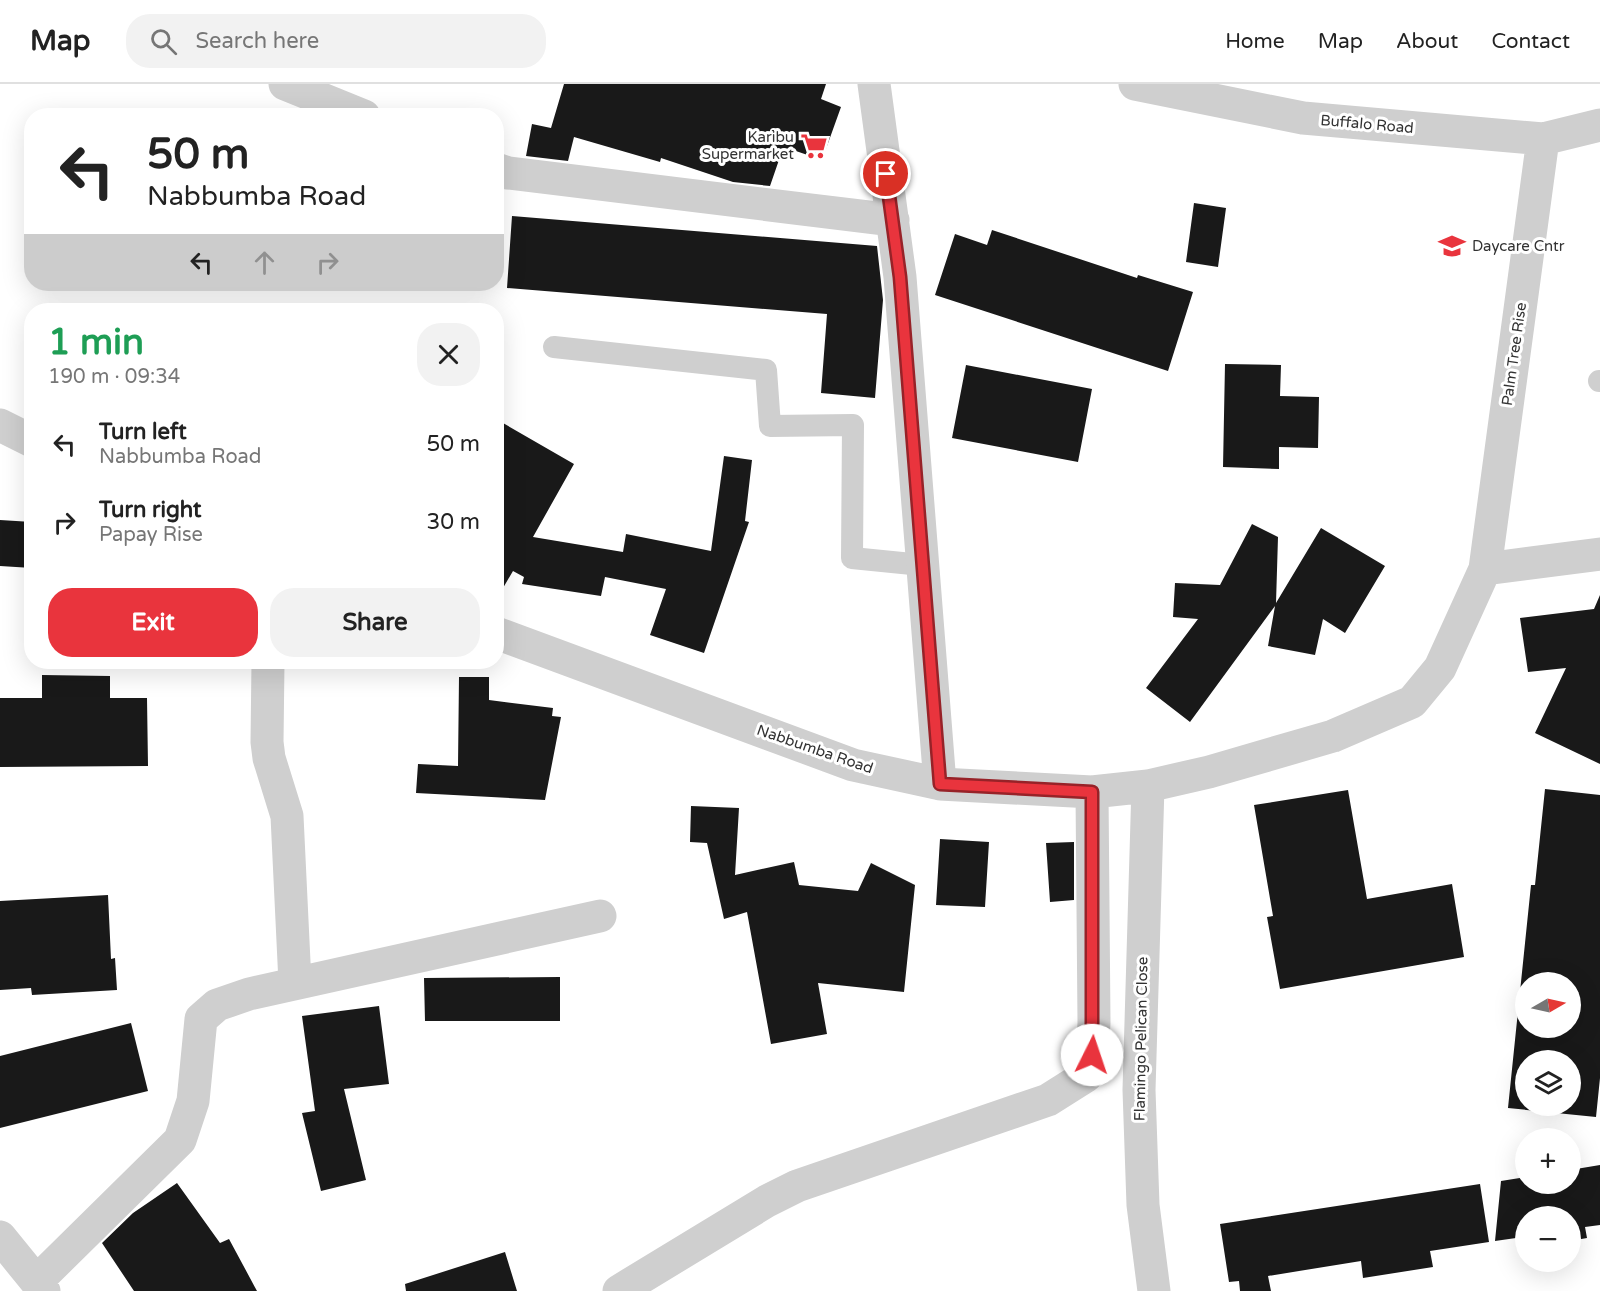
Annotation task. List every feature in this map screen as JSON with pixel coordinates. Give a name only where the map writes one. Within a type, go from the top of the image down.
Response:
[{"type":"street","points":[[285,84],[344,108]]},
{"type":"street","points":[[874,84],[900,277],[940,784]]},
{"type":"street","name":"Buffalo Road","points":[[1135,84],[1303,118],[1543,139],[1600,125]]},
{"type":"street","name":"Palm Tree Rise","points":[[1148,786],[1209,772],[1333,736],[1412,702],[1440,668],[1485,569],[1543,139]]},
{"type":"street","points":[[504,172],[892,220]]},
{"type":"street","points":[[0,425],[24,437]]},
{"type":"street","points":[[1485,569],[1600,554]]},
{"type":"street","name":"Nabbumba Road","points":[[504,636],[853,765],[940,784],[1092,792],[1148,786]]},
{"type":"street","points":[[268,669],[267,742],[269,758],[287,816],[295,982]]},
{"type":"street","name":"Flamingo Pelican Close","points":[[1148,786],[1139,1090],[1143,1205],[1154,1291]]},
{"type":"street","points":[[619,1291],[767,1201],[797,1186],[1048,1100],[1086,1076],[1092,1055],[1094,1023],[1092,792]]},
{"type":"street","points":[[0,1237],[40,1286],[180,1140],[193,1101],[201,1019],[217,1005],[295,982],[600,916]]},
{"type":"lane","points":[[554,347],[766,370],[770,426],[853,425],[852,558],[922,564]]},
{"type":"building","points":[[564,84],[826,84],[821,99],[841,107],[822,160],[793,150],[790,160],[780,157],[770,186],[733,182],[661,158],[660,162],[574,137],[568,161],[526,156],[532,124],[551,128]]},
{"type":"building","points":[[1194,203],[1226,208],[1218,267],[1186,262]]},
{"type":"building","points":[[512,216],[877,246],[883,300],[875,398],[821,393],[827,314],[507,288]]},
{"type":"building","points":[[992,230],[1137,278],[1138,275],[1193,292],[1168,371],[935,295],[955,234],[987,245]]},
{"type":"building","points":[[1225,364],[1281,365],[1280,396],[1319,397],[1318,448],[1279,447],[1279,469],[1223,467]]},
{"type":"building","points":[[966,365],[1092,389],[1078,462],[952,438]]},
{"type":"building","points":[[504,424],[574,464],[533,537],[623,552],[626,534],[711,551],[724,456],[752,460],[745,521],[749,522],[704,653],[650,635],[666,589],[605,577],[601,596],[522,584],[524,577],[513,571],[504,586]]},
{"type":"building","points":[[0,520],[24,522],[24,568],[0,566]]},
{"type":"building","points":[[1252,524],[1278,537],[1276,603],[1321,528],[1385,566],[1345,633],[1323,619],[1315,655],[1268,646],[1275,606],[1190,722],[1146,688],[1198,619],[1173,617],[1175,583],[1220,585]]},
{"type":"building","points":[[1600,595],[1600,764],[1535,733],[1566,668],[1528,672],[1520,618],[1594,609]]},
{"type":"building","points":[[42,675],[110,676],[110,698],[147,698],[148,766],[0,767],[0,698],[42,698]]},
{"type":"building","points":[[459,677],[489,677],[489,700],[553,708],[552,716],[561,717],[545,800],[416,793],[418,764],[458,766]]},
{"type":"building","points":[[1545,789],[1600,795],[1600,1078],[1596,1117],[1581,1115],[1581,1050],[1515,1050],[1515,1109],[1508,1108],[1515,1038],[1581,1038],[1581,972],[1522,972],[1531,885],[1535,885]]},
{"type":"building","points":[[1348,790],[1367,899],[1452,884],[1464,957],[1280,989],[1267,917],[1273,916],[1254,805]]},
{"type":"building","points":[[691,806],[739,808],[735,875],[794,862],[799,885],[858,891],[871,863],[915,885],[904,992],[818,983],[827,1034],[771,1044],[747,912],[724,919],[707,843],[690,842]]},
{"type":"building","points":[[940,839],[989,842],[985,907],[936,905]]},
{"type":"building","points":[[1074,842],[1074,900],[1050,902],[1046,843]]},
{"type":"building","points":[[108,895],[111,959],[115,958],[117,990],[32,995],[31,988],[0,990],[0,901]]},
{"type":"building","points":[[560,977],[560,1021],[425,1021],[424,978]]},
{"type":"building","points":[[379,1006],[389,1084],[344,1089],[366,1180],[321,1191],[302,1113],[315,1111],[302,1016]]},
{"type":"building","points":[[131,1023],[148,1091],[0,1128],[0,1056]]},
{"type":"building","points":[[1600,1165],[1600,1225],[1585,1227],[1587,1238],[1581,1239],[1581,1206],[1515,1206],[1515,1238],[1495,1241],[1501,1181],[1515,1179],[1515,1194],[1581,1194],[1581,1168]]},
{"type":"building","points":[[177,1183],[220,1243],[229,1239],[257,1291],[134,1291],[102,1243],[133,1213]]},
{"type":"building","points":[[1480,1184],[1489,1242],[1430,1251],[1433,1267],[1363,1278],[1361,1261],[1268,1276],[1271,1291],[1240,1291],[1239,1281],[1229,1282],[1220,1224]]},
{"type":"building","points":[[505,1252],[517,1291],[406,1291],[405,1284]]},
{"type":"place","name":"Karibu Supermarket","points":[[814,146]]},
{"type":"place","name":"Daycare Cntr","points":[[1452,246]]},
{"type":"route","points":[[886,174],[900,277],[940,784],[1092,792],[1094,1023],[1092,1055]]}]
